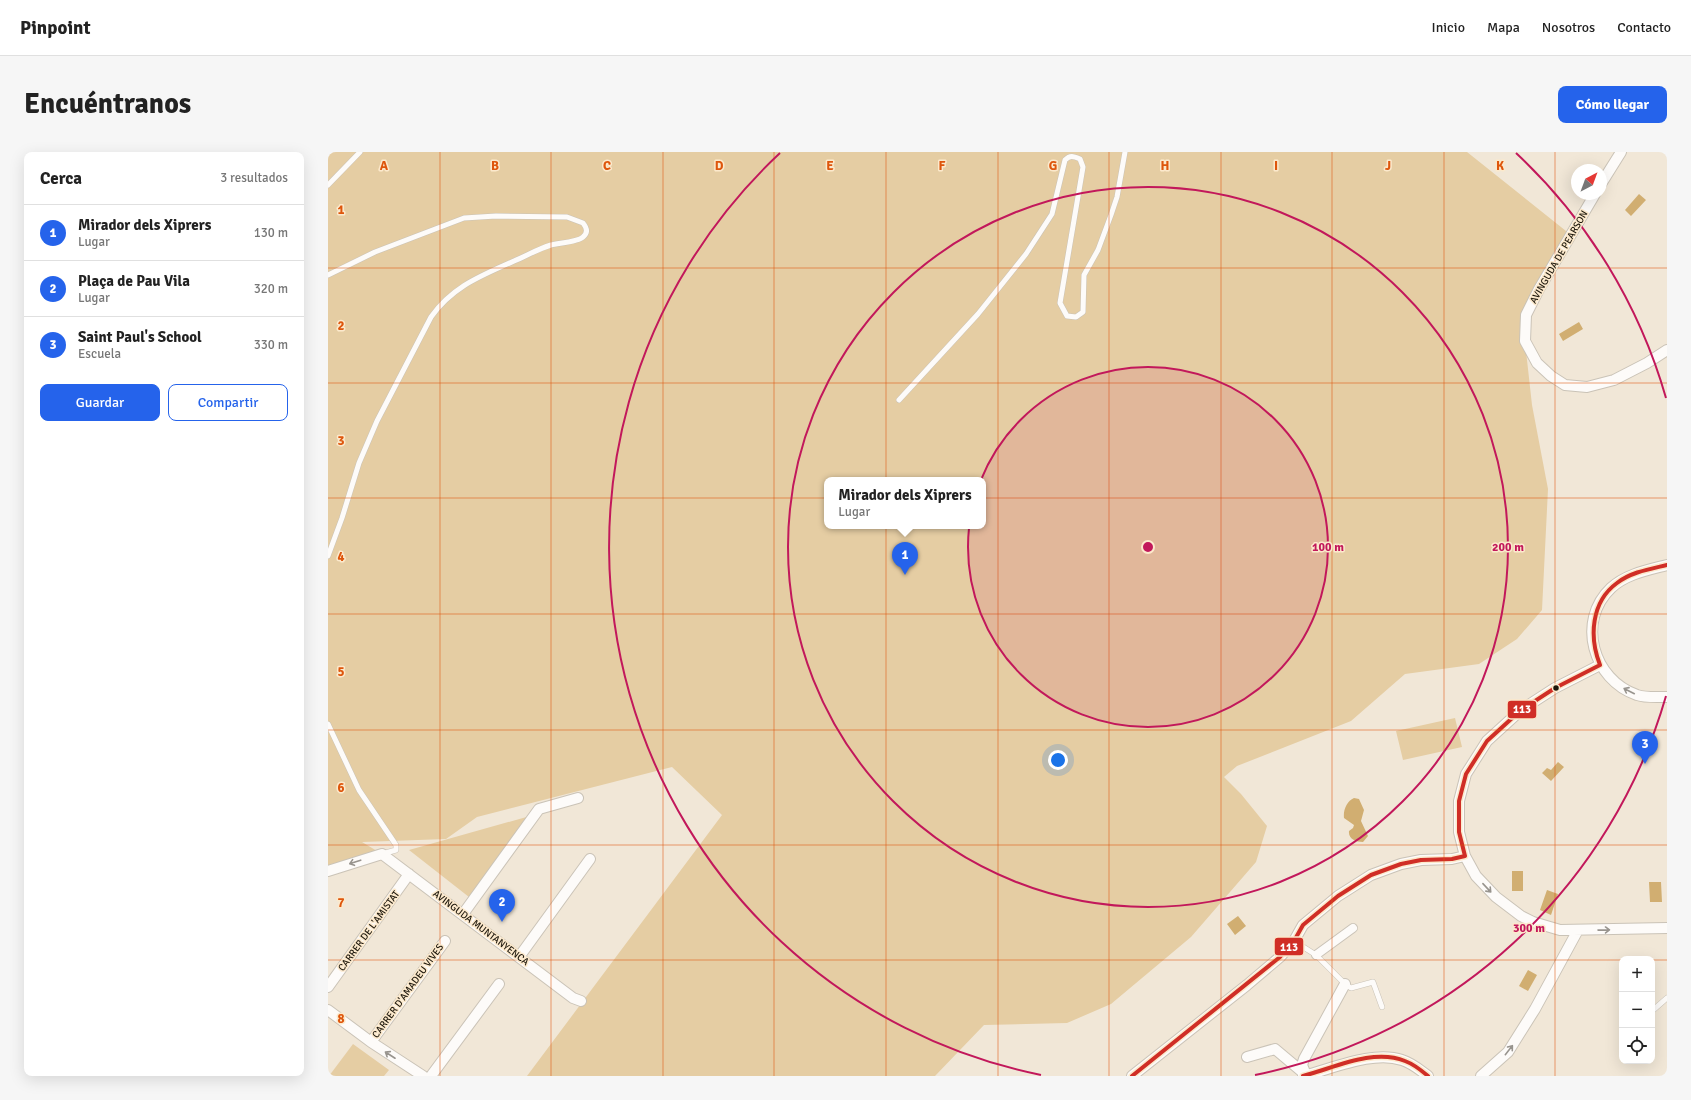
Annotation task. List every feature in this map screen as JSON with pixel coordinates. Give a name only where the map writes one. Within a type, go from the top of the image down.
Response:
[{"type":"street","points":[[1607,174],[1621,152]]},
{"type":"street","name":"AVINGUDA DE PEARSON","points":[[1591,200],[1539,289],[1526,315],[1525,342],[1537,363],[1551,376],[1564,384],[1587,387],[1614,380],[1647,363],[1667,350]]},
{"type":"street","points":[[1667,565],[1628,576],[1611,588],[1594,617],[1592,639],[1596,657],[1600,665],[1615,684],[1638,696],[1667,697]]},
{"type":"street","points":[[1600,665],[1555,688],[1521,710],[1487,741],[1466,774],[1459,801],[1459,832],[1465,856],[1476,876],[1489,890],[1521,916],[1545,926],[1560,930],[1667,928]]},
{"type":"street","points":[[463,914],[539,809],[578,798]]},
{"type":"street","points":[[328,871],[382,854]]},
{"type":"street","name":"AVINGUDA MUNTANYENCA","points":[[382,854],[573,998],[581,1001]]},
{"type":"street","points":[[1132,1076],[1280,957],[1294,941],[1303,925],[1338,896],[1371,875],[1401,864],[1421,860],[1452,859],[1465,856]]},
{"type":"street","points":[[520,957],[590,859]]},
{"type":"street","name":"CARRER DE L'AMISTAT","points":[[328,987],[409,874]]},
{"type":"street","points":[[1316,955],[1353,928]]},
{"type":"street","points":[[1481,1076],[1508,1052],[1535,1010],[1578,930]]},
{"type":"street","name":"CARRER D'AMADEU VIVES","points":[[371,1042],[446,941]]},
{"type":"street","points":[[431,1076],[499,984]]},
{"type":"street","points":[[1304,1076],[1302,1065],[1304,1060],[1345,984]]},
{"type":"street","points":[[328,1010],[371,1042],[423,1076]]},
{"type":"street","points":[[1247,1057],[1275,1049],[1304,1076]]},
{"type":"street","points":[[1304,1076],[1367,1059],[1384,1057],[1402,1060],[1428,1076]]},
{"type":"lane","points":[[328,185],[360,152]]},
{"type":"lane","points":[[899,400],[978,314],[1026,254],[1052,214],[1065,160],[1068,157],[1074,156],[1080,159],[1083,168],[1060,303],[1067,316],[1076,317],[1083,312],[1084,275],[1098,250],[1111,215],[1117,197],[1125,152]]},
{"type":"lane","points":[[328,275],[375,252],[464,218],[496,216],[567,217],[583,224],[586,230],[586,233],[582,239],[550,246],[470,282],[454,292],[438,308],[377,421],[359,463],[328,556]]},
{"type":"lane","points":[[328,724],[359,790],[396,845],[396,850],[382,854]]},
{"type":"lane","points":[[1294,941],[1316,955],[1345,984],[1351,988],[1373,982],[1382,1006]]},
{"type":"lane","points":[[1655,1009],[1667,998]]},
{"type":"shaded area","points":[[328,152],[1467,152],[1571,235],[1526,315],[1525,342],[1532,405],[1548,489],[1542,610],[1517,639],[1479,664],[1405,674],[1351,721],[1237,766],[1224,777],[1241,794],[1267,826],[1256,862],[1191,937],[1111,1004],[1067,1023],[984,1025],[935,1076],[527,1076],[722,815],[672,767],[477,817],[446,839],[362,842],[382,854],[328,871]]},
{"type":"shaded area","points":[[1639,194],[1646,200],[1631,216],[1625,210]]},
{"type":"shaded area","points":[[1579,322],[1583,329],[1563,341],[1559,334]]},
{"type":"shaded area","points":[[1455,718],[1462,747],[1403,760],[1396,731]]},
{"type":"shaded area","points":[[1558,762],[1564,767],[1551,781],[1542,773],[1547,768],[1551,770]]},
{"type":"shaded area","points":[[1354,798],[1359,799],[1364,810],[1361,821],[1368,836],[1363,842],[1355,841],[1351,838],[1349,831],[1354,825],[1344,818],[1346,806],[1349,801]]},
{"type":"shaded area","points":[[530,816],[469,897],[409,850]]},
{"type":"shaded area","points":[[1512,871],[1523,871],[1523,891],[1512,891]]},
{"type":"shaded area","points":[[1649,882],[1661,882],[1662,902],[1650,902]]},
{"type":"shaded area","points":[[1547,890],[1558,894],[1551,915],[1540,910]]},
{"type":"shaded area","points":[[1238,916],[1246,926],[1235,935],[1227,924]]},
{"type":"shaded area","points":[[1528,970],[1537,975],[1528,991],[1519,986]]},
{"type":"shaded area","points":[[353,1044],[389,1070],[384,1076],[329,1076]]},
{"type":"transit line","name":"113","points":[[1132,1076],[1280,957],[1294,941],[1303,925],[1338,896],[1371,875],[1401,864],[1421,860],[1452,859],[1465,856],[1459,832],[1459,801],[1466,774],[1487,741],[1521,710],[1555,688],[1600,665],[1594,643],[1595,621],[1597,610],[1608,591],[1628,576],[1641,571],[1667,565]]},
{"type":"transit line","name":"113","points":[[1303,1076],[1354,1061],[1380,1057],[1405,1061],[1417,1067],[1428,1076]]},
{"type":"place","name":"Mirador dels Xiprers","points":[[905,575]]},
{"type":"place","name":"Saint Paul's School","points":[[1645,764]]},
{"type":"place","name":"Plaça de Pau Vila","points":[[502,922]]}]
